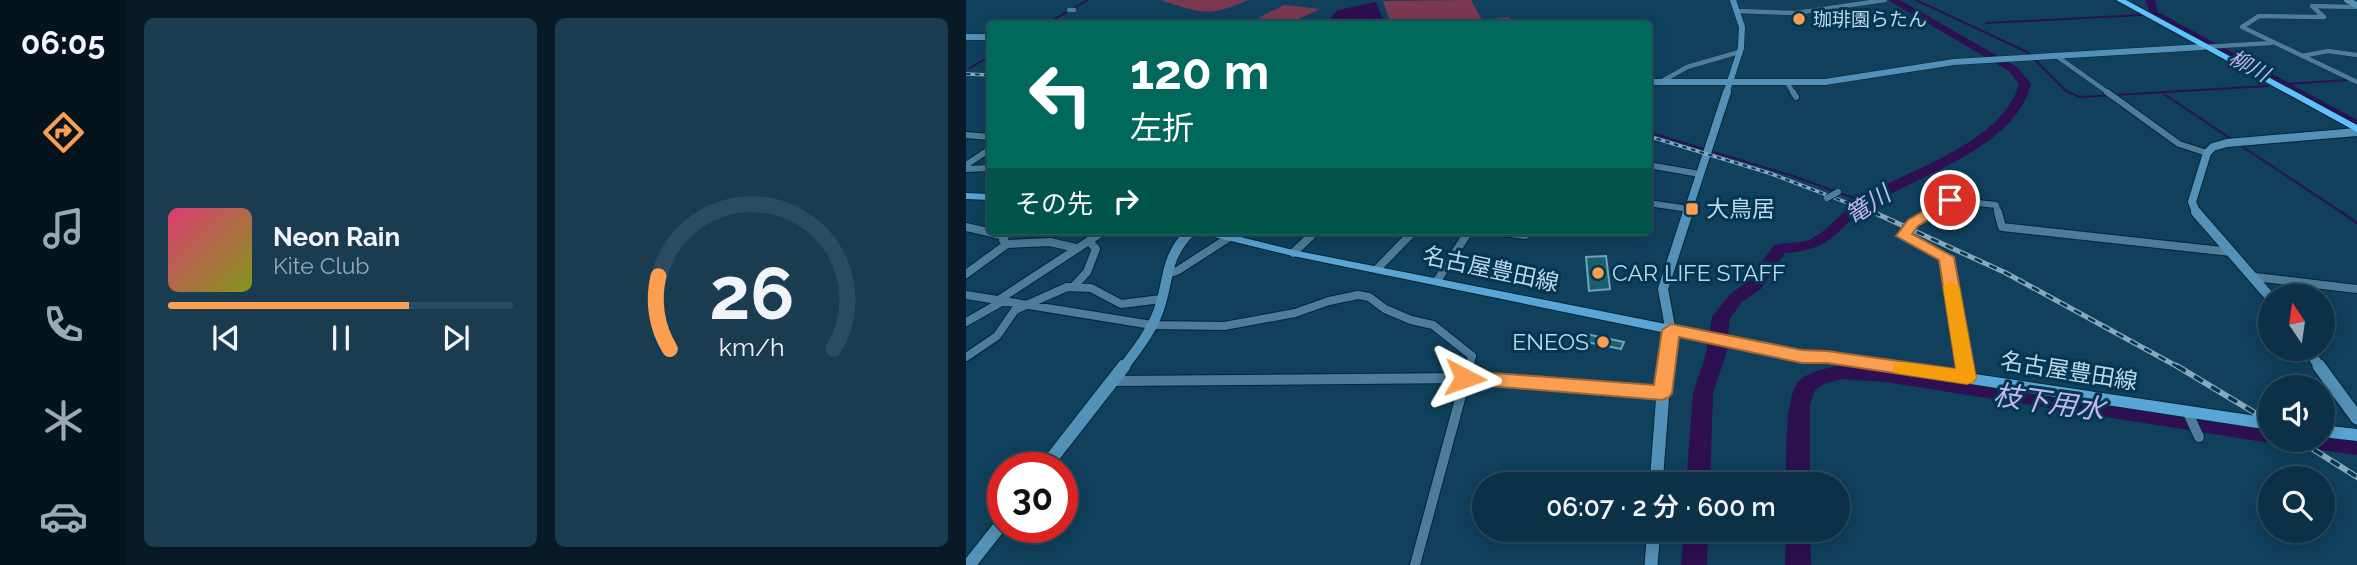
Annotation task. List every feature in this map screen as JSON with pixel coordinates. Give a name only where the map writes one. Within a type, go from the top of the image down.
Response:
[{"type":"highway","points":[[2120,0],[2357,131]]},
{"type":"main road","points":[[966,196],[987,197]]},
{"type":"main road","name":"名古屋豊田線","points":[[1238,235],[1293,253],[1802,356],[1827,357],[2189,415],[2258,423]]},
{"type":"main road","points":[[2335,432],[2357,435]]},
{"type":"street","points":[[1657,472],[1662,393],[1671,330],[1663,302],[1663,289],[1739,52],[1743,34],[1733,0]]},
{"type":"street","points":[[1738,11],[1796,13],[1885,0]]},
{"type":"street","points":[[2347,0],[2357,6]]},
{"type":"street","points":[[2357,6],[2312,6],[2324,17],[2259,16],[2242,27],[2357,82]]},
{"type":"street","points":[[966,37],[987,37]]},
{"type":"street","points":[[1652,83],[1788,84],[1837,81],[1910,68],[1984,60],[2274,42]]},
{"type":"street","points":[[2302,56],[2328,51],[2357,55]]},
{"type":"street","points":[[1652,83],[1690,65],[1739,52]]},
{"type":"street","points":[[2056,55],[2179,144],[2207,153]]},
{"type":"street","points":[[1788,84],[1796,97]]},
{"type":"street","points":[[2260,284],[2197,215],[2192,202],[2207,153],[2213,147],[2227,143],[2357,131]]},
{"type":"street","points":[[966,135],[987,137]]},
{"type":"street","points":[[966,167],[987,151]]},
{"type":"street","points":[[1652,166],[1700,174]]},
{"type":"street","points":[[966,167],[987,168]]},
{"type":"street","points":[[1827,198],[1838,192]]},
{"type":"street","points":[[1967,378],[1947,257],[1903,236],[1913,223],[1950,200],[1996,205],[2002,227],[2233,252]]},
{"type":"street","points":[[1652,206],[1689,209]]},
{"type":"street","points":[[966,228],[987,232]]},
{"type":"street","points":[[1000,235],[1005,236],[1003,240],[1007,244]]},
{"type":"street","points":[[966,322],[1098,235]]},
{"type":"street","points":[[1057,452],[1152,326],[1175,250],[1188,235]]},
{"type":"street","points":[[1167,274],[1177,271],[1233,235]]},
{"type":"street","points":[[1293,253],[1310,235]]},
{"type":"street","points":[[1377,269],[1410,235]]},
{"type":"street","points":[[1437,281],[1466,235]]},
{"type":"street","points":[[966,357],[998,336],[1015,310],[1074,286],[1089,272],[1091,256],[1096,249],[1089,241]]},
{"type":"street","points":[[966,274],[1007,244],[1050,242],[1076,248]]},
{"type":"street","points":[[2255,277],[2357,289]]},
{"type":"street","points":[[1074,286],[1091,288],[1121,304],[1161,299]]},
{"type":"street","points":[[966,295],[1152,326],[1224,326],[1295,313],[1329,301],[1359,295],[1369,297],[1385,309],[1411,320],[1433,325],[1472,356],[1415,565]]},
{"type":"street","points":[[2315,361],[2357,418]]},
{"type":"street","points":[[1112,381],[1465,378],[1662,393]]},
{"type":"street","points":[[2189,415],[2198,434]]},
{"type":"street","points":[[969,565],[987,542]]},
{"type":"street","points":[[1651,565],[1653,542]]},
{"type":"shaded area","points":[[1160,0],[1248,0],[1223,9],[1204,12]]},
{"type":"shaded area","points":[[1471,0],[1482,20],[1509,17],[1510,21],[1390,21],[1383,1]]},
{"type":"shaded area","points":[[1376,2],[1384,21],[1328,21],[1338,10]]},
{"type":"shaded area","points":[[1284,5],[1321,9],[1293,21],[1258,18]]},
{"type":"building","name":"CAR LIFE STAFF","points":[[1606,256],[1610,289],[1589,291],[1586,257]]},
{"type":"building","name":"ENEOS","points":[[1586,334],[1624,342],[1621,349],[1582,341]]},
{"type":"waterway","points":[[1051,21],[1088,0]]},
{"type":"waterway","name":"篭川","points":[[1699,472],[1703,393],[1716,354],[1721,317],[1736,298],[1755,285],[1780,249],[1816,243],[1867,201],[1985,136],[2006,119],[2020,101],[2025,84],[2013,69],[1893,0]]},
{"type":"waterway","points":[[1916,0],[2027,52],[2066,91],[2080,97],[2161,92]]},
{"type":"waterway","name":"柳川","points":[[2150,0],[2154,14],[2357,125]]},
{"type":"waterway","points":[[1986,23],[2142,15]]},
{"type":"waterway","points":[[970,68],[987,58]]},
{"type":"waterway","points":[[2287,84],[2348,80]]},
{"type":"waterway","points":[[2161,92],[2268,86]]},
{"type":"waterway","points":[[2161,92],[2231,139]]},
{"type":"waterway","points":[[1652,133],[1793,176],[1865,202]]},
{"type":"waterway","points":[[2240,145],[2341,212]]},
{"type":"waterway","points":[[2341,212],[2357,223]]},
{"type":"waterway","name":"枝下用水","points":[[1798,472],[1800,404],[1806,386],[1818,378],[1842,372],[1886,375],[2258,432]]},
{"type":"waterway","name":"枝下用水","points":[[2335,443],[2357,446]]},
{"type":"waterway","name":"篭川","points":[[1694,565],[1695,542]]},
{"type":"waterway","name":"枝下用水","points":[[1798,542],[1798,565]]},
{"type":"railway","points":[[966,74],[987,75]]},
{"type":"railway","points":[[1652,137],[1769,173],[1877,214]]},
{"type":"railway","points":[[1873,212],[2006,273],[2180,368]]},
{"type":"railway","points":[[2177,366],[2258,415]]},
{"type":"railway","points":[[2318,452],[2357,477]]},
{"type":"slow traffic","points":[[1902,368],[1967,378],[1951,286]]},
{"type":"place","name":"珈琲園らたん","points":[[1799,19]]},
{"type":"place","name":"大鳥居","points":[[1692,209]]},
{"type":"place","name":"CAR LIFE STAFF","points":[[1598,273]]},
{"type":"place","name":"ENEOS","points":[[1603,342]]},
{"type":"route","points":[[1465,378],[1662,393],[1667,343],[1671,330],[1802,356],[1827,357],[1967,378],[1947,257],[1903,236],[1913,223],[1950,200]]}]
